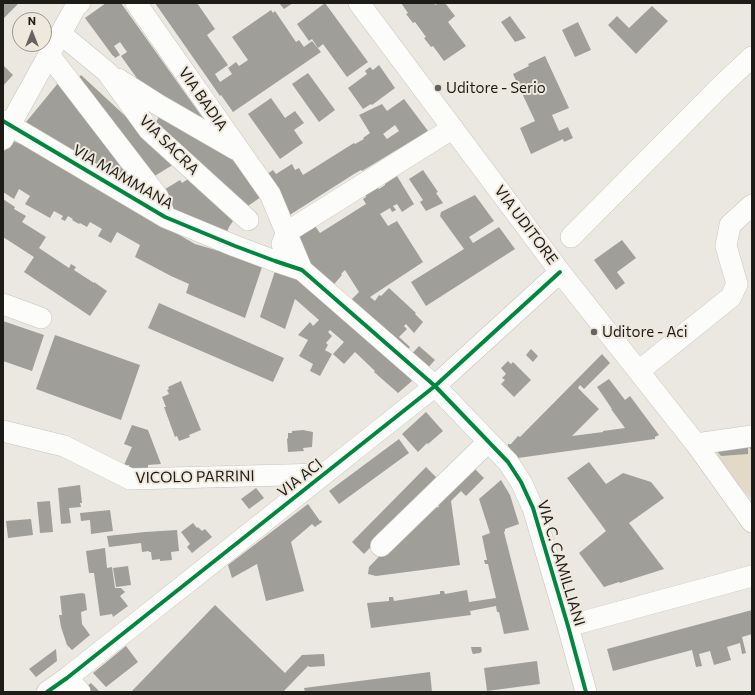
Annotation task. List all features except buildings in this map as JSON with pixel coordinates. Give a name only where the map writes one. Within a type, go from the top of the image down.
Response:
[{"type":"street","points":[[5,128],[49,55],[76,6],[80,3]]},
{"type":"street","name":"VIA BADIA","points":[[136,3],[270,194],[302,270]]},
{"type":"street","name":"VIA UDITORE","points":[[359,3],[560,272],[696,444],[752,522]]},
{"type":"street","name":"VIA SACRA","points":[[61,34],[107,72],[149,130],[248,220]]},
{"type":"street","points":[[49,55],[158,197],[165,216]]},
{"type":"street","points":[[571,237],[752,57]]},
{"type":"street","points":[[107,72],[157,104],[240,151]]},
{"type":"street","name":"VIA MAMMANA","points":[[5,128],[165,216],[234,246],[302,270]]},
{"type":"street","points":[[275,261],[287,232],[453,128]]},
{"type":"street","points":[[234,246],[248,220],[270,194]]},
{"type":"street","points":[[639,371],[731,297],[737,284],[726,246],[730,225],[752,204]]},
{"type":"street","name":"VIA C. CAMILLIANI","points":[[302,270],[435,386],[508,462],[521,482],[533,508],[586,692]]},
{"type":"street","name":"VIA ACI","points":[[47,692],[73,685],[324,474],[435,386],[560,272]]},
{"type":"street","points":[[3,304],[41,318]]},
{"type":"street","name":"VICOLO PARRINI","points":[[3,432],[64,446],[130,479],[324,474]]},
{"type":"street","points":[[696,444],[752,436]]},
{"type":"street","points":[[381,546],[488,442]]},
{"type":"street","points":[[568,626],[752,576]]},
{"type":"shaded area","points":[[752,446],[752,500],[708,451]]},
{"type":"cycle path","points":[[3,121],[165,217],[235,246],[302,270],[435,386],[508,462],[521,482],[533,508],[586,692]]},
{"type":"cycle path","points":[[47,692],[67,678],[435,386],[560,272]]},
{"type":"place","name":"Uditore - Serio","points":[[438,88]]},
{"type":"place","name":"Uditore - Aci","points":[[594,332]]}]
